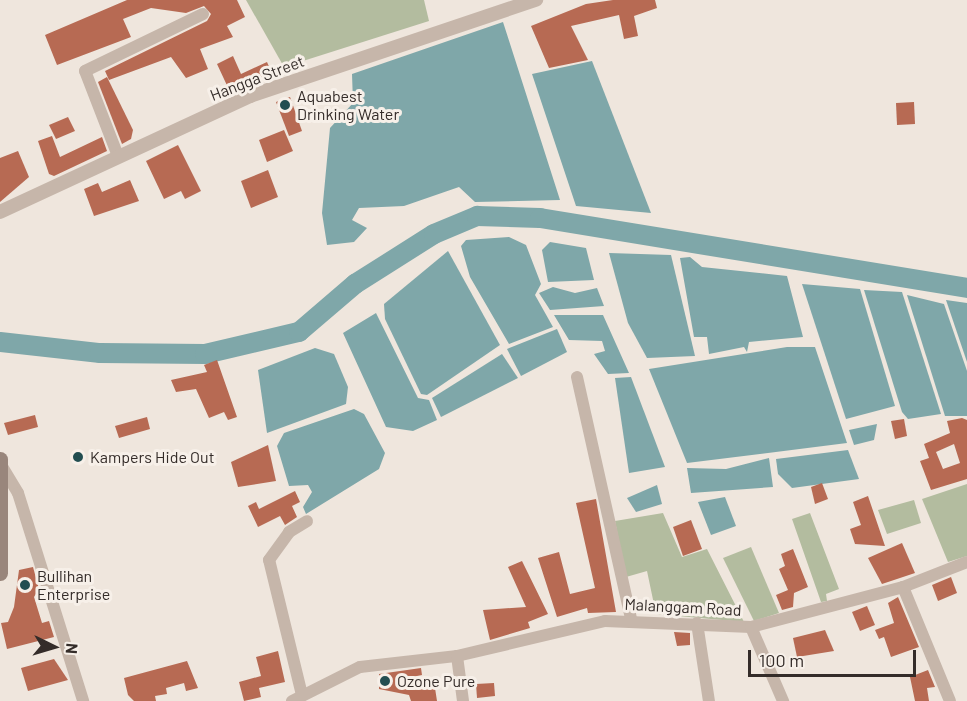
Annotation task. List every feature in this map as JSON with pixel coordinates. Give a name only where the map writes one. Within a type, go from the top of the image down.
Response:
[{"type":"main road","points":[[0,573],[2,463]]},
{"type":"street","name":"Hangga Street","points":[[0,212],[250,96],[507,4],[536,0]]},
{"type":"street","points":[[118,156],[85,71],[203,14]]},
{"type":"street","points":[[577,377],[631,618]]},
{"type":"street","points":[[2,463],[18,493],[83,701]]},
{"type":"street","points":[[297,698],[269,560],[289,532],[307,521]]},
{"type":"street","name":"Malanggam Road","points":[[297,698],[360,667],[457,656],[631,618],[751,627],[903,587],[967,562]]},
{"type":"street","points":[[903,587],[950,701]]},
{"type":"street","points":[[697,623],[709,701]]},
{"type":"street","points":[[751,627],[783,701]]},
{"type":"street","points":[[457,656],[463,701]]},
{"type":"green space","points":[[246,0],[424,0],[429,21],[284,67]]},
{"type":"green space","points":[[967,484],[967,556],[948,562],[922,499]]},
{"type":"green space","points":[[914,500],[921,523],[887,534],[878,510]]},
{"type":"green space","points":[[663,513],[682,557],[707,549],[744,622],[656,614],[647,571],[626,577],[615,521]]},
{"type":"green space","points":[[810,513],[839,589],[826,594],[827,601],[821,602],[792,519]]},
{"type":"green space","points":[[751,547],[779,613],[754,621],[723,558]]},
{"type":"water","points":[[503,22],[560,200],[475,202],[459,187],[404,206],[359,208],[352,220],[367,228],[354,242],[327,245],[322,213],[330,128],[353,103],[352,74]]},
{"type":"water","points":[[592,61],[651,213],[576,206],[532,74]]},
{"type":"water","points":[[509,237],[526,245],[541,284],[535,295],[553,327],[509,344],[470,277],[461,246],[466,240]]},
{"type":"water","points":[[550,242],[586,248],[594,280],[548,282],[542,250]]},
{"type":"water","points":[[448,251],[500,345],[427,395],[421,394],[385,319],[384,304]]},
{"type":"water","points":[[609,253],[671,255],[695,356],[647,358],[628,323]]},
{"type":"water","points":[[690,257],[702,267],[787,276],[803,337],[749,342],[747,352],[744,347],[709,354],[707,337],[694,337],[680,258]]},
{"type":"water","points":[[802,284],[860,289],[895,406],[846,419]]},
{"type":"water","points":[[553,287],[575,293],[597,288],[604,306],[550,310],[539,293]]},
{"type":"water","points":[[864,290],[902,292],[941,414],[908,419],[902,412]]},
{"type":"water","points":[[907,295],[944,304],[967,371],[967,416],[945,416]]},
{"type":"water","points":[[946,300],[967,303],[967,362]]},
{"type":"water","points":[[376,313],[418,398],[429,400],[437,420],[413,431],[386,427],[343,333]]},
{"type":"water","points":[[554,315],[603,315],[629,373],[608,374],[594,354],[605,351],[602,341],[569,340]]},
{"type":"water","points":[[557,329],[567,352],[521,376],[507,349]]},
{"type":"water","points":[[787,347],[815,347],[847,443],[687,463],[649,369]]},
{"type":"water","points":[[315,348],[334,354],[348,387],[346,404],[267,433],[258,370]]},
{"type":"water","points":[[502,354],[518,378],[441,417],[432,398]]},
{"type":"water","points":[[631,377],[665,467],[629,473],[615,378]]},
{"type":"water","points":[[354,409],[364,414],[385,453],[379,469],[306,514],[303,507],[312,492],[308,485],[289,486],[277,446],[284,433]]},
{"type":"water","points":[[877,424],[874,440],[854,445],[849,430]]},
{"type":"water","points":[[848,450],[859,479],[792,488],[778,474],[776,459]]},
{"type":"water","points":[[769,458],[773,487],[691,493],[687,468],[726,469]]},
{"type":"water","points":[[657,485],[662,504],[636,512],[627,498]]},
{"type":"water","points":[[725,497],[736,526],[711,535],[698,502]]},
{"type":"building","points":[[127,0],[237,0],[245,17],[227,26],[233,37],[200,49],[208,69],[186,78],[171,57],[109,80],[105,71],[207,21],[211,14],[204,6],[186,13],[151,8],[123,19],[131,37],[57,65],[45,35]]},
{"type":"building","points":[[613,0],[655,0],[657,8],[634,16],[638,36],[624,39],[619,15],[571,26],[588,60],[549,68],[531,26],[586,4]]},
{"type":"building","points":[[233,56],[241,74],[267,62],[273,76],[231,94],[217,64]]},
{"type":"building","points":[[107,77],[133,130],[131,139],[122,144],[98,82]]},
{"type":"building","points":[[290,97],[302,131],[289,136],[276,102]]},
{"type":"building","points":[[914,102],[915,124],[897,125],[896,103]]},
{"type":"building","points":[[68,117],[75,131],[56,139],[49,125]]},
{"type":"building","points":[[284,130],[293,151],[267,162],[259,140]]},
{"type":"building","points":[[52,136],[60,157],[102,137],[107,151],[54,176],[49,174],[38,141]]},
{"type":"building","points":[[178,145],[201,191],[185,199],[181,191],[164,199],[146,161]]},
{"type":"building","points":[[18,151],[29,177],[0,202],[0,158]]},
{"type":"building","points":[[268,170],[278,197],[251,208],[241,181]]},
{"type":"building","points":[[130,180],[139,201],[94,216],[84,189],[98,183],[102,192]]},
{"type":"building","points":[[217,360],[237,417],[228,420],[224,412],[209,418],[196,389],[176,392],[171,380],[207,372],[204,365]]},
{"type":"building","points":[[35,415],[38,427],[8,435],[4,423]]},
{"type":"building","points":[[147,417],[150,429],[119,438],[115,426]]},
{"type":"building","points":[[962,418],[967,420],[967,479],[931,490],[920,461],[929,458],[924,444],[950,433],[947,421]],"holes":[[[954,444],[960,463],[943,469],[936,452]]]},
{"type":"building","points":[[904,419],[907,436],[895,439],[891,421]]},
{"type":"building","points":[[268,445],[276,481],[238,487],[231,462]]},
{"type":"building","points":[[822,483],[828,499],[815,504],[811,487]]},
{"type":"building","points":[[295,491],[300,502],[292,506],[297,517],[285,525],[280,516],[258,527],[248,506],[256,502],[259,509]]},
{"type":"building","points":[[868,496],[885,546],[855,544],[850,529],[861,525],[853,502]]},
{"type":"building","points":[[596,499],[616,612],[588,613],[587,608],[557,617],[538,558],[559,552],[570,594],[595,588],[576,503]]},
{"type":"building","points":[[691,520],[702,549],[683,556],[673,527]]},
{"type":"building","points":[[902,543],[915,573],[882,584],[868,558]]},
{"type":"building","points":[[793,549],[808,587],[794,593],[793,607],[782,610],[776,595],[788,590],[779,569],[785,566],[781,554]]},
{"type":"building","points":[[522,561],[548,614],[528,622],[530,628],[490,640],[483,610],[526,607],[508,567]]},
{"type":"building","points":[[33,567],[39,589],[34,597],[42,623],[49,621],[54,637],[7,649],[1,623],[8,622],[14,607],[19,570]]},
{"type":"building","points":[[951,577],[957,593],[938,601],[932,585]]},
{"type":"building","points":[[898,597],[919,647],[891,657],[884,637],[879,639],[875,630],[894,623],[888,603]]},
{"type":"building","points":[[867,606],[875,625],[860,631],[852,612]]},
{"type":"building","points":[[825,630],[834,651],[797,657],[793,638]]},
{"type":"building","points":[[674,632],[690,633],[690,645],[677,646]]},
{"type":"building","points":[[278,651],[285,682],[259,688],[261,697],[244,701],[239,682],[261,676],[256,657]]},
{"type":"building","points":[[54,659],[68,680],[28,691],[21,668]]},
{"type":"building","points":[[187,661],[198,688],[186,691],[184,683],[166,688],[167,694],[155,696],[156,701],[134,701],[128,695],[124,678]]},
{"type":"building","points":[[421,668],[422,675],[412,677],[414,690],[435,688],[437,701],[411,701],[409,695],[379,689],[379,674]]},
{"type":"building","points":[[928,670],[935,687],[927,688],[929,701],[915,701],[910,677]]},
{"type":"building","points":[[494,683],[495,696],[477,698],[476,684]]},
{"type":"waterway","points":[[0,342],[100,353],[205,354],[299,332],[355,284],[434,234],[477,216],[540,218],[967,288]]},
{"type":"place","name":"Aquabest Drinking Water","points":[[285,105]]},
{"type":"place","name":"Kampers Hide Out","points":[[78,457]]},
{"type":"place","name":"Bullihan Enterprise","points":[[25,585]]},
{"type":"place","name":"Ozone Pure","points":[[385,681]]}]
